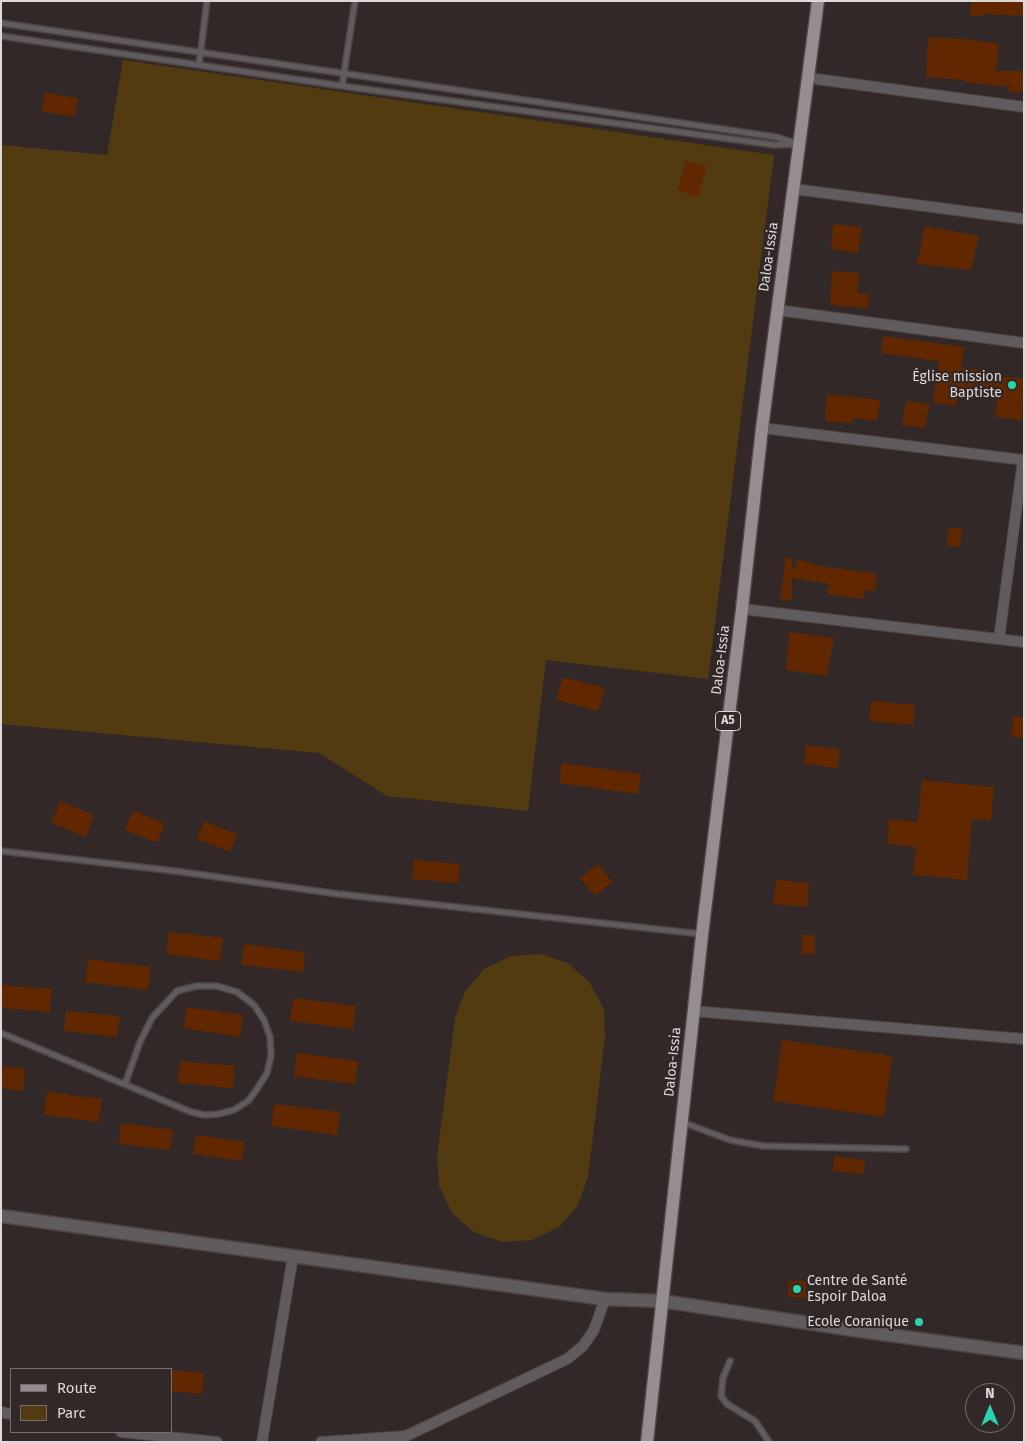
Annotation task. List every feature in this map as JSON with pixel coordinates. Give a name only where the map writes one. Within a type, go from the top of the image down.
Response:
[{"type":"main road","name":"Daloa-Issia","points":[[647,1442],[693,1011],[762,428],[818,1]]},
{"type":"street","points":[[809,78],[1024,106]]},
{"type":"street","points":[[794,189],[1024,219]]},
{"type":"street","points":[[777,310],[1024,343]]},
{"type":"street","points":[[762,428],[1023,460],[999,639]]},
{"type":"street","points":[[742,609],[1024,642]]},
{"type":"street","points":[[693,1011],[1024,1039]]},
{"type":"street","points":[[1,1216],[606,1299],[662,1300],[867,1332],[1024,1353]]},
{"type":"street","points":[[262,1442],[293,1256]]},
{"type":"street","points":[[321,1442],[406,1436],[567,1359],[583,1346],[594,1330],[606,1299]]},
{"type":"street","points":[[125,1435],[218,1442]]},
{"type":"lane","points":[[199,65],[207,1]]},
{"type":"lane","points":[[342,86],[355,1]]},
{"type":"lane","points":[[1,22],[776,137],[799,144]]},
{"type":"lane","points":[[1,36],[342,86],[765,144],[799,144]]},
{"type":"lane","points":[[1,851],[175,871],[338,894],[702,935]]},
{"type":"lane","points":[[1,1033],[191,1112],[205,1115],[234,1110],[248,1101],[267,1073],[271,1056],[270,1038],[264,1020],[254,1005],[237,992],[217,986],[197,986],[177,991],[152,1018],[140,1042],[125,1084]]},
{"type":"lane","points":[[681,1122],[730,1140],[763,1146],[906,1148]]},
{"type":"lane","points":[[730,1361],[723,1378],[721,1396],[727,1404],[755,1421],[769,1442]]},
{"type":"green space","points":[[123,60],[774,155],[708,679],[546,660],[528,811],[387,796],[319,753],[1,724],[1,145],[107,155]]},
{"type":"green space","points":[[540,954],[568,963],[590,983],[604,1009],[605,1038],[588,1177],[578,1205],[559,1227],[532,1240],[502,1242],[474,1232],[452,1213],[439,1186],[437,1157],[455,1018],[465,991],[484,969],[511,956]]},
{"type":"building","points":[[971,1],[1024,1],[1024,16],[983,14],[983,16],[970,16]]},
{"type":"building","points":[[928,37],[964,39],[999,44],[996,71],[1024,71],[1024,92],[1009,92],[1010,87],[964,82],[964,80],[926,77]]},
{"type":"building","points":[[45,93],[78,98],[75,116],[42,112]]},
{"type":"building","points":[[686,160],[707,167],[698,197],[677,190]]},
{"type":"building","points":[[833,224],[862,227],[858,253],[831,249]]},
{"type":"building","points":[[925,226],[979,236],[971,270],[917,264]]},
{"type":"building","points":[[832,271],[859,273],[857,293],[869,294],[868,308],[830,305]]},
{"type":"building","points":[[883,336],[964,347],[961,367],[999,373],[998,376],[1024,379],[1022,420],[995,417],[997,397],[958,391],[956,406],[933,403],[939,361],[881,353]]},
{"type":"building","points":[[827,394],[880,400],[877,421],[853,418],[853,423],[825,421]]},
{"type":"building","points":[[906,401],[929,404],[925,428],[902,425]]},
{"type":"building","points":[[949,528],[962,529],[960,547],[947,546]]},
{"type":"building","points":[[786,558],[792,558],[792,569],[795,569],[797,560],[814,563],[814,565],[877,574],[875,591],[865,590],[864,599],[827,594],[829,584],[792,578],[792,600],[780,600]]},
{"type":"building","points":[[789,632],[834,638],[827,676],[786,670]]},
{"type":"building","points":[[563,677],[605,688],[598,711],[556,700]]},
{"type":"building","points":[[871,701],[915,705],[913,725],[869,721]]},
{"type":"building","points":[[1013,716],[1024,718],[1024,738],[1011,737]]},
{"type":"building","points":[[806,745],[840,749],[838,768],[804,764]]},
{"type":"building","points":[[562,763],[641,774],[638,794],[559,783]]},
{"type":"building","points":[[922,780],[994,787],[991,821],[972,819],[967,880],[913,875],[916,847],[887,844],[889,819],[918,822]]},
{"type":"building","points":[[60,801],[94,815],[86,837],[51,823]]},
{"type":"building","points":[[133,810],[165,824],[157,843],[125,830]]},
{"type":"building","points":[[204,821],[237,834],[230,852],[197,839]]},
{"type":"building","points":[[414,860],[460,864],[458,883],[412,879]]},
{"type":"building","points":[[598,864],[612,882],[595,896],[580,878]]},
{"type":"building","points":[[776,880],[809,883],[807,907],[773,904]]},
{"type":"building","points":[[169,932],[223,938],[220,961],[166,954]]},
{"type":"building","points":[[802,935],[815,935],[815,954],[802,954]]},
{"type":"building","points":[[244,944],[305,952],[303,972],[241,965]]},
{"type":"building","points":[[88,959],[151,967],[148,990],[85,982]]},
{"type":"building","points":[[1,985],[52,989],[50,1012],[1,1008]]},
{"type":"building","points":[[293,998],[356,1006],[353,1029],[290,1021]]},
{"type":"building","points":[[187,1007],[243,1015],[240,1037],[184,1028]]},
{"type":"building","points":[[66,1011],[120,1016],[117,1037],[64,1031]]},
{"type":"building","points":[[782,1040],[892,1056],[884,1117],[773,1101]]},
{"type":"building","points":[[297,1053],[358,1061],[355,1084],[294,1076]]},
{"type":"building","points":[[180,1061],[235,1066],[233,1088],[178,1083]]},
{"type":"building","points":[[1,1066],[25,1069],[23,1091],[1,1088]]},
{"type":"building","points":[[47,1092],[102,1099],[99,1122],[44,1115]]},
{"type":"building","points":[[274,1104],[340,1112],[337,1135],[271,1126]]},
{"type":"building","points":[[121,1123],[173,1130],[170,1150],[119,1144]]},
{"type":"building","points":[[196,1135],[245,1142],[242,1161],[193,1154]]},
{"type":"building","points":[[834,1156],[865,1160],[864,1174],[833,1171]]},
{"type":"building","name":"Centre de Santé Espoir Daloa","points":[[789,1281],[806,1281],[806,1298],[788,1297]]},
{"type":"building","points":[[172,1370],[204,1373],[202,1394],[172,1391]]},
{"type":"place","name":"Église mission Baptiste","points":[[1012,385]]},
{"type":"place","name":"Centre de Santé Espoir Daloa","points":[[797,1289]]},
{"type":"place","name":"Ecole Coranique","points":[[919,1322]]}]
